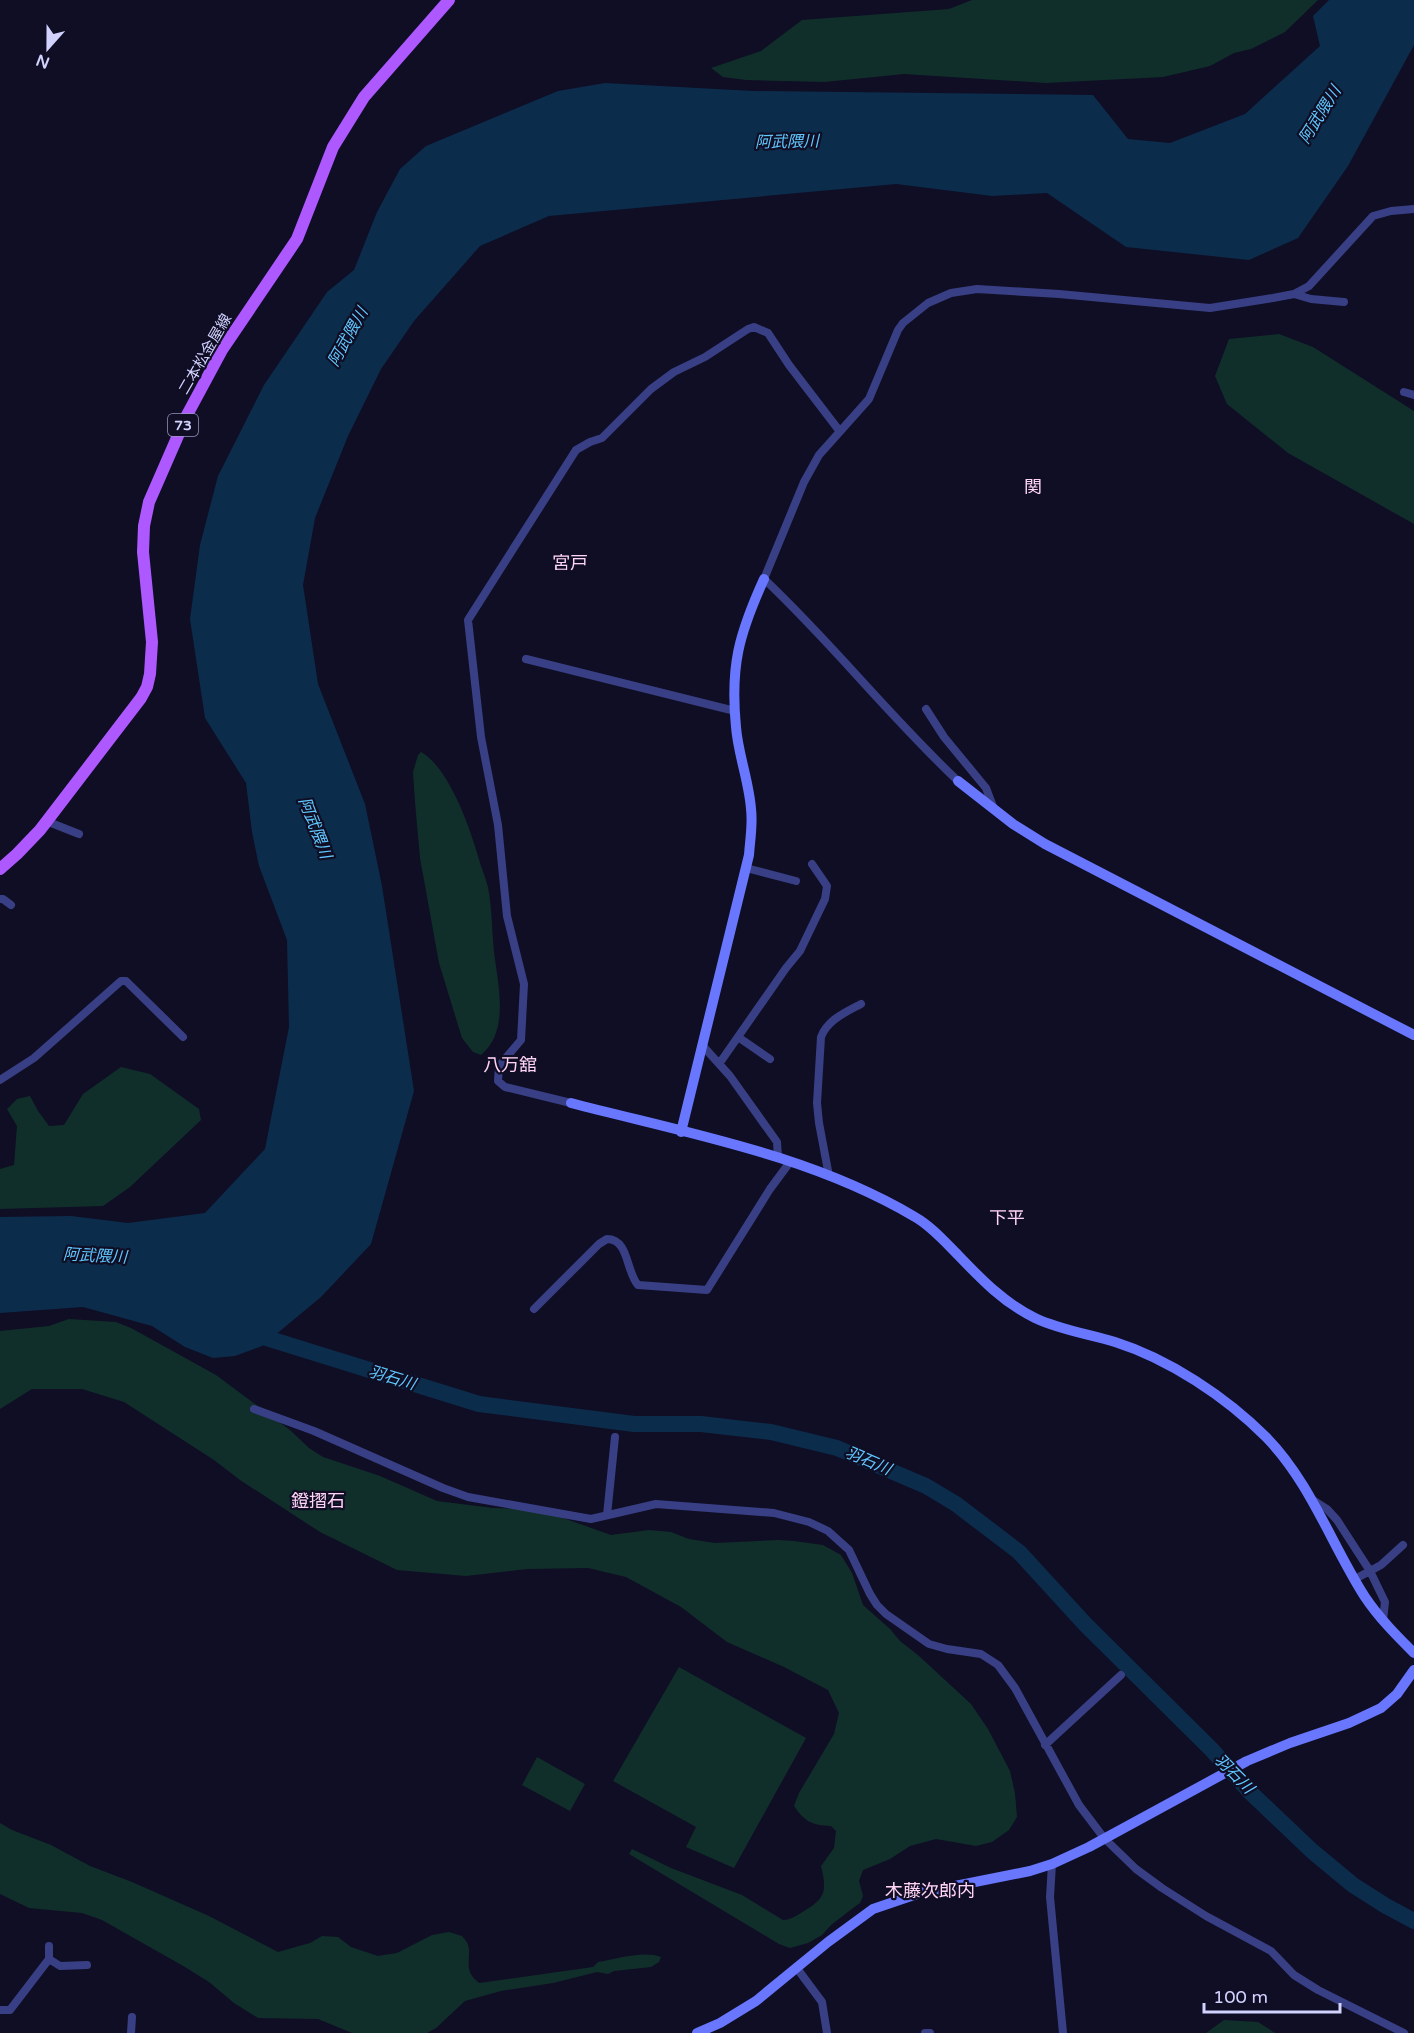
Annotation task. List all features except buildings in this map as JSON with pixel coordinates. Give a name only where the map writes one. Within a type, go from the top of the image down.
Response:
[{"type":"main road","name":"二本松金屋線","points":[[0,869],[17,854],[46,821],[141,698],[147,687],[152,642],[143,552],[144,526],[149,502],[188,416],[222,350],[297,239],[333,147],[364,97],[449,0]]},
{"type":"street","points":[[681,1132],[746,868],[752,810],[736,728],[735,663],[739,642],[748,614],[804,482],[819,455],[869,399],[898,330],[915,312],[928,303],[951,293],[977,289],[1210,308],[1293,294],[1309,286],[1373,216],[1391,211],[1414,209]]},
{"type":"street","points":[[1293,294],[1311,299],[1344,302]]},
{"type":"street","points":[[838,429],[789,365],[768,333],[754,327],[748,330],[705,357],[674,372],[651,389],[602,438],[576,450],[468,620],[481,737],[498,825],[507,916],[524,984],[521,1040],[498,1066],[498,1081],[505,1087],[778,1158],[876,1195],[919,1219],[1003,1299],[1036,1319],[1116,1343],[1155,1358],[1183,1373],[1224,1401],[1266,1437],[1282,1456],[1313,1500],[1367,1600],[1414,1653]]},
{"type":"street","points":[[1404,392],[1414,395]]},
{"type":"street","points":[[764,579],[958,781],[1012,824],[1045,844],[1414,1035]]},
{"type":"street","points":[[526,659],[735,711]]},
{"type":"street","points":[[926,709],[944,738],[986,788],[994,810]]},
{"type":"street","points":[[46,821],[79,834]]},
{"type":"street","points":[[719,1064],[800,951],[825,899],[827,886],[812,864]]},
{"type":"street","points":[[746,868],[796,881]]},
{"type":"street","points":[[0,899],[11,905]]},
{"type":"street","points":[[0,1080],[34,1058],[121,981],[126,981],[183,1037]]},
{"type":"street","points":[[829,1176],[817,1103],[821,1037],[824,1028],[830,1023],[861,1004]]},
{"type":"street","points":[[738,1037],[770,1059]]},
{"type":"street","points":[[702,1045],[730,1076],[777,1142],[778,1158]]},
{"type":"street","points":[[534,1309],[599,1244],[607,1239],[617,1241],[622,1245],[633,1279],[639,1285],[707,1290],[770,1189],[790,1162]]},
{"type":"street","points":[[254,1408],[314,1431],[468,1497],[591,1519],[656,1504],[774,1513],[802,1520],[828,1531],[849,1550],[870,1594],[886,1614],[929,1644],[981,1654],[998,1665],[1015,1688],[1079,1805],[1104,1838],[1136,1869],[1206,1916],[1271,1951],[1294,1976],[1404,2033]]},
{"type":"street","points":[[606,1515],[615,1437]]},
{"type":"street","points":[[1313,1500],[1327,1509],[1337,1520],[1370,1571],[1385,1602],[1383,1620]]},
{"type":"street","points":[[1355,1580],[1381,1565],[1403,1545]]},
{"type":"street","points":[[697,2033],[720,2023],[756,2001],[862,1916],[886,1903],[920,1893],[1030,1871],[1052,1864],[1244,1762],[1349,1723],[1381,1708],[1397,1694],[1414,1670]]},
{"type":"street","points":[[1045,1745],[1121,1675]]},
{"type":"street","points":[[1052,1864],[1050,1897],[1063,2033]]},
{"type":"street","points":[[0,2010],[10,2010],[48,1959],[49,1946]]},
{"type":"street","points":[[48,1959],[60,1966],[87,1965]]},
{"type":"street","points":[[796,1967],[822,2002],[827,2033]]},
{"type":"street","points":[[130,2033],[132,2017]]},
{"type":"street","points":[[925,2033],[930,2033]]},
{"type":"green space","points":[[972,0],[1318,0],[1285,32],[1251,49],[1234,53],[1210,66],[1163,77],[1046,83],[904,74],[824,82],[746,80],[723,77],[711,68],[761,51],[802,20],[949,9]]},
{"type":"green space","points":[[1279,334],[1313,347],[1414,411],[1414,524],[1288,453],[1227,404],[1215,376],[1229,339]]},
{"type":"green space","points":[[421,752],[442,772],[459,803],[488,890],[500,1007],[496,1033],[490,1045],[481,1055],[473,1052],[462,1038],[439,963],[420,858],[415,802],[413,772]]},
{"type":"green space","points":[[121,1067],[150,1074],[199,1109],[201,1120],[130,1187],[103,1206],[0,1209],[0,1169],[14,1165],[17,1126],[7,1109],[17,1099],[30,1096],[49,1126],[64,1125],[83,1094]]},
{"type":"green space","points":[[69,1319],[116,1322],[131,1328],[216,1375],[323,1457],[380,1476],[437,1501],[549,1513],[611,1535],[649,1530],[671,1532],[689,1539],[715,1543],[778,1540],[823,1545],[841,1555],[852,1573],[863,1605],[971,1704],[988,1729],[1010,1771],[1017,1817],[1009,1830],[992,1842],[976,1846],[936,1839],[910,1846],[890,1859],[863,1870],[859,1881],[863,1896],[860,1903],[831,1925],[822,1935],[808,1943],[790,1948],[779,1944],[629,1854],[632,1849],[671,1868],[742,1895],[783,1920],[794,1917],[815,1904],[824,1889],[821,1866],[834,1848],[836,1831],[831,1826],[810,1822],[794,1806],[799,1793],[834,1734],[839,1713],[828,1690],[784,1667],[727,1642],[681,1607],[626,1577],[588,1568],[527,1569],[466,1576],[397,1570],[320,1532],[124,1402],[82,1389],[32,1389],[0,1409],[0,1331],[49,1326]]},
{"type":"green space","points":[[679,1667],[806,1738],[734,1868],[686,1847],[696,1827],[613,1781]]},
{"type":"green space","points":[[537,1757],[585,1784],[570,1811],[522,1785]]},
{"type":"green space","points":[[0,1823],[51,1845],[90,1866],[209,1916],[278,1952],[310,1943],[322,1936],[338,1937],[351,1947],[378,1956],[397,1953],[432,1935],[449,1932],[462,1936],[467,1942],[469,1969],[479,1983],[593,1967],[598,1962],[630,1956],[647,1954],[661,1957],[659,1962],[651,1967],[614,1971],[608,1974],[597,1972],[553,1983],[501,1991],[465,2001],[436,2028],[427,2033],[352,2033],[318,2019],[258,2018],[234,2003],[209,1982],[102,1920],[82,1913],[29,1908],[0,1894]]},
{"type":"green space","points":[[1224,2020],[1258,2022],[1275,2033],[1206,2033]]},
{"type":"water","name":"阿武隈川","points":[[1329,0],[1414,0],[1414,45],[1348,166],[1298,238],[1249,260],[1126,247],[1047,193],[992,196],[896,184],[549,216],[480,246],[414,321],[381,369],[348,436],[315,518],[303,585],[318,684],[365,804],[382,886],[414,1091],[371,1244],[321,1297],[262,1346],[235,1356],[213,1358],[185,1347],[152,1326],[83,1307],[0,1313],[0,1217],[71,1216],[128,1223],[205,1213],[265,1149],[289,1027],[287,940],[259,866],[246,783],[205,718],[190,619],[200,545],[218,476],[264,385],[327,292],[354,270],[377,212],[400,169],[426,146],[558,91],[605,83],[753,91],[1093,95],[1128,139],[1170,143],[1245,114],[1320,46],[1313,16]]},
{"type":"waterway","name":"羽石川","points":[[250,1333],[479,1404],[634,1424],[701,1424],[771,1432],[837,1448],[926,1486],[956,1504],[1019,1552],[1085,1624],[1211,1749],[1251,1793],[1312,1851],[1353,1885],[1414,1921]]},
{"type":"district","name":"関","points":[[1033,487]]},
{"type":"district","name":"宮戸","points":[[570,563]]},
{"type":"district","name":"八万舘","points":[[510,1065]]},
{"type":"district","name":"下平","points":[[1007,1218]]},
{"type":"district","name":"鐙摺石","points":[[318,1501]]},
{"type":"district","name":"木藤次郎内","points":[[930,1891]]}]
